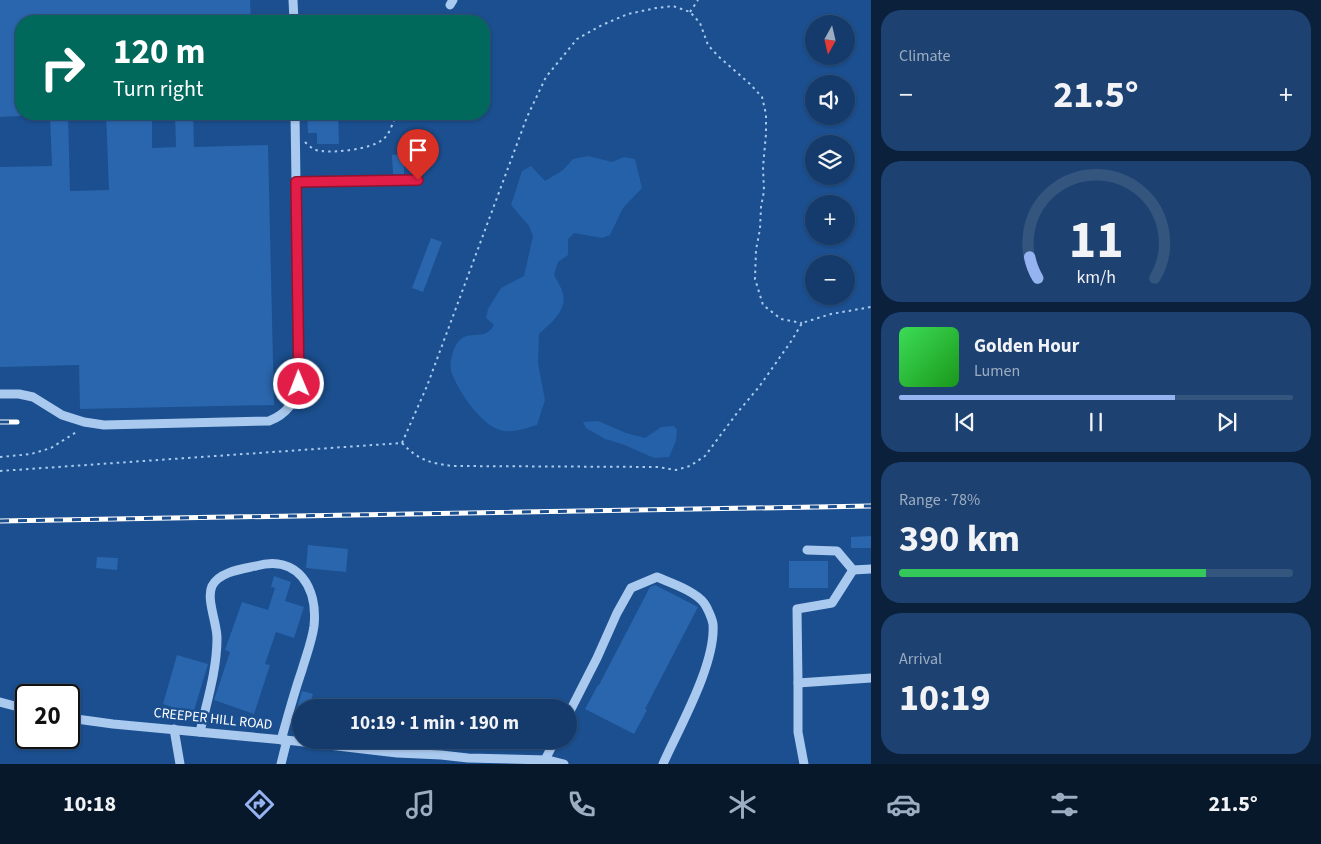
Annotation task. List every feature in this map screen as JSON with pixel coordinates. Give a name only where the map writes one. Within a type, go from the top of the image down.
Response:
[{"type":"street","points":[[293,0],[294,15]]},
{"type":"street","points":[[0,394],[19,394],[33,397],[62,415],[84,422],[104,425],[270,421],[277,418],[293,403],[299,384],[295,120]]},
{"type":"street","points":[[296,182],[418,180]]},
{"type":"street","points":[[807,550],[837,551],[853,570]]},
{"type":"street","points":[[200,732],[216,665],[217,637],[210,602],[212,586],[219,577],[259,565],[279,564],[292,566],[307,585],[312,600],[314,627],[284,740],[281,764]]},
{"type":"street","points":[[853,570],[871,569]]},
{"type":"street","points":[[804,764],[798,732],[798,609],[832,603],[853,570]]},
{"type":"street","points":[[576,699],[631,588],[657,577],[685,589],[704,602],[713,622],[711,643],[703,677],[662,764]]},
{"type":"street","points":[[798,683],[871,678]]},
{"type":"street","points":[[0,702],[15,706]]},
{"type":"street","name":"CREEPER HILL ROAD","points":[[80,720],[396,753],[468,758],[545,760],[564,764]]},
{"type":"street","points":[[174,729],[180,764]]},
{"type":"street","points":[[545,760],[550,749]]},
{"type":"path","points":[[690,12],[698,0]]},
{"type":"path","points":[[402,443],[428,386],[524,126],[546,77],[577,39],[602,25],[628,14],[673,6],[690,12],[700,23],[708,45],[762,97],[766,114],[763,167],[764,191],[756,250],[755,279],[763,305],[780,319],[802,323],[831,314],[871,307]]},
{"type":"path","points":[[295,135],[314,149],[337,151],[373,145],[384,140],[395,120]]},
{"type":"path","points":[[0,471],[361,444],[402,443],[432,464],[452,466],[658,467],[676,470],[690,466],[705,456],[759,387],[802,323]]},
{"type":"path","points":[[0,457],[31,454],[51,448],[78,431]]},
{"type":"shaded area","points":[[588,156],[612,162],[624,157],[635,159],[642,188],[623,208],[610,235],[602,238],[574,233],[568,239],[568,255],[558,262],[554,275],[561,287],[564,300],[557,317],[539,334],[538,363],[545,400],[537,425],[516,431],[500,430],[488,424],[463,395],[451,371],[453,352],[462,338],[481,335],[490,330],[494,325],[486,318],[488,309],[501,288],[524,276],[533,236],[529,226],[511,205],[522,171],[531,166],[545,181],[563,170],[573,159]]},
{"type":"shaded area","points":[[598,421],[626,433],[645,438],[661,427],[674,426],[677,430],[676,441],[669,457],[654,458],[605,439],[586,428],[583,422]]},
{"type":"building","points":[[0,0],[250,0],[251,15],[15,15],[15,116],[0,117]]},
{"type":"building","points":[[50,120],[68,120],[70,191],[109,190],[106,120],[152,120],[152,148],[176,147],[175,120],[193,120],[194,147],[268,145],[274,405],[80,409],[79,365],[0,367],[0,167],[52,166]]},
{"type":"building","points":[[307,120],[338,120],[339,144],[317,144],[317,133],[308,133]]},
{"type":"building","points":[[404,154],[404,174],[393,174],[392,155]]},
{"type":"building","points":[[431,238],[442,242],[423,292],[412,288]]},
{"type":"building","points":[[871,536],[871,548],[851,548],[851,537]]},
{"type":"building","points":[[308,545],[348,549],[346,572],[306,568]]},
{"type":"building","points":[[97,557],[118,558],[117,570],[96,568]]},
{"type":"building","points":[[789,561],[828,561],[828,588],[789,588]]},
{"type":"building","points":[[274,576],[291,582],[285,601],[304,607],[294,638],[276,632],[265,664],[270,665],[254,714],[214,700],[230,652],[225,650],[242,602],[268,610],[275,588],[271,587]]},
{"type":"building","points":[[655,585],[698,607],[634,734],[585,709],[650,587]]},
{"type":"building","points":[[177,655],[208,664],[193,714],[163,704]]},
{"type":"building","points":[[302,691],[313,694],[312,699],[300,699]]},
{"type":"railway","points":[[0,422],[17,422]]},
{"type":"railway","points":[[0,521],[871,506]]},
{"type":"route","points":[[299,384],[296,182],[418,180]]}]
